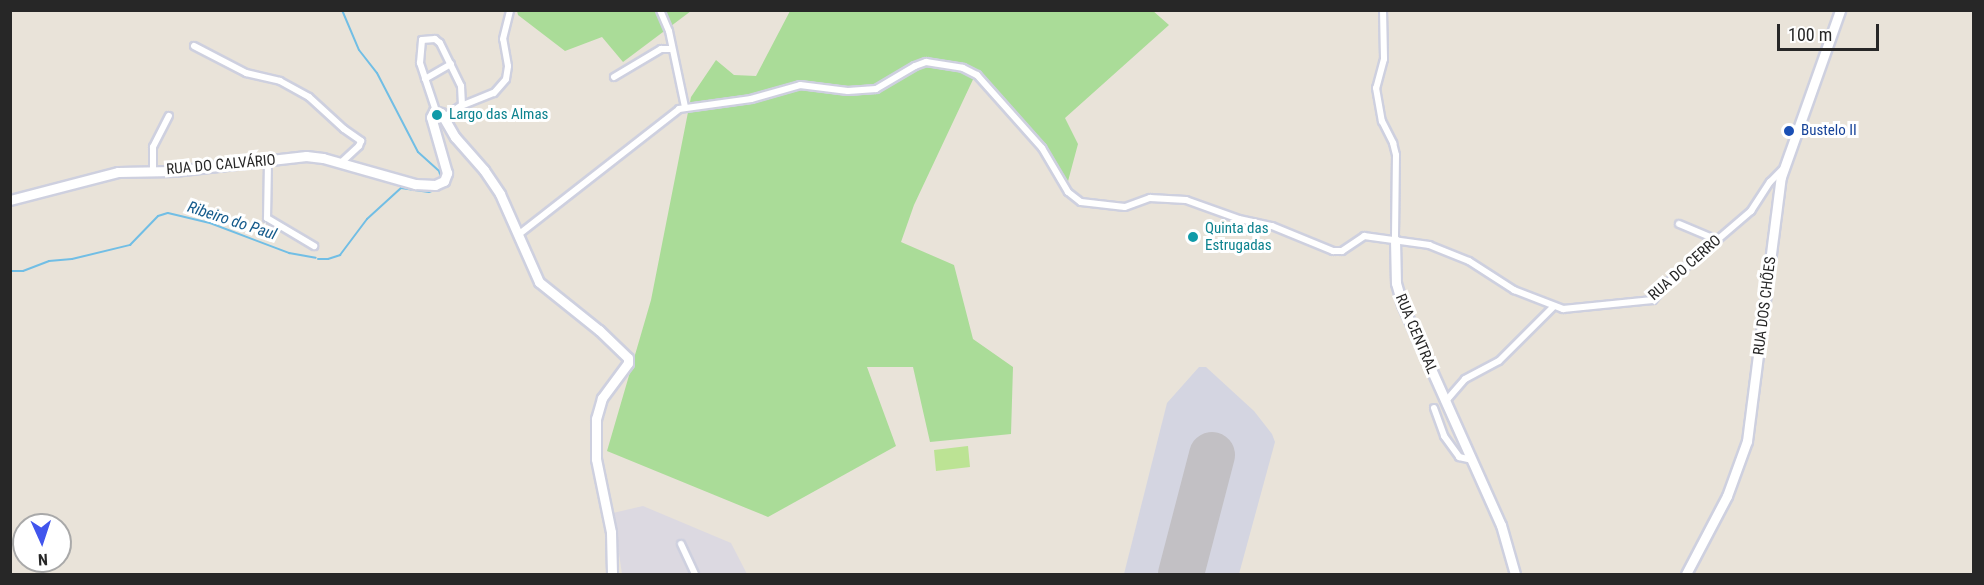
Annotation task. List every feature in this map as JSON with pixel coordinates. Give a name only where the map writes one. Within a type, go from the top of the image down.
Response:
[{"type":"street","points":[[440,114],[491,95],[504,82],[508,70],[503,39],[510,10]]},
{"type":"street","points":[[518,235],[669,114],[685,106],[668,28],[660,10]]},
{"type":"street","name":"RUA CENTRAL","points":[[1383,10],[1384,59],[1376,88],[1382,121],[1396,155],[1396,277],[1400,299],[1503,531],[1515,574]]},
{"type":"street","name":"RUA DOS CHÕES","points":[[1686,574],[1727,496],[1747,441],[1783,170],[1840,10]]},
{"type":"street","points":[[462,106],[462,91],[451,64],[437,41],[422,40],[420,58],[425,80],[440,114],[456,139],[495,186],[541,284],[602,333],[629,360],[602,398],[596,423],[597,459],[611,532],[612,574]]},
{"type":"street","points":[[194,46],[246,73],[279,81],[309,97],[344,129],[361,141],[341,163]]},
{"type":"street","points":[[615,77],[661,49],[672,49]]},
{"type":"street","name":"RUA DO CERRO","points":[[685,106],[751,99],[800,85],[848,91],[876,90],[923,63],[963,68],[977,75],[1042,148],[1068,192],[1081,202],[1125,207],[1150,198],[1186,200],[1239,219],[1269,225],[1331,251],[1342,251],[1360,237],[1434,246],[1462,257],[1506,286],[1553,307],[1578,309],[1651,301],[1667,284],[1751,211],[1770,182],[1783,170]]},
{"type":"street","points":[[425,80],[451,64]]},
{"type":"street","name":"RUA DO CALVÁRIO","points":[[10,200],[118,172],[174,171],[311,156],[415,184],[431,186],[442,183],[447,173],[433,131],[431,115],[440,114]]},
{"type":"street","points":[[153,170],[153,147],[169,116]]},
{"type":"street","points":[[268,162],[267,218],[314,246]]},
{"type":"street","points":[[1679,224],[1718,240]]},
{"type":"street","points":[[1445,402],[1463,381],[1499,360],[1553,307]]},
{"type":"street","points":[[1434,408],[1444,436],[1459,457],[1472,460]]},
{"type":"street","points":[[681,544],[694,574]]},
{"type":"shaded area","points":[[1199,367],[1206,367],[1254,411],[1272,434],[1275,442],[1239,574],[1124,574],[1167,403]]},
{"type":"shaded area","points":[[643,506],[731,543],[747,574],[622,574],[613,513]]},
{"type":"green space","points":[[1152,10],[1169,25],[1065,118],[1078,144],[1067,185],[1051,156],[1013,108],[977,71],[914,205],[901,242],[954,265],[973,339],[1013,367],[1011,434],[930,442],[913,367],[867,367],[896,446],[768,517],[607,451],[651,300],[691,97],[716,60],[734,75],[756,76],[790,11]]},
{"type":"green space","points":[[517,11],[691,11],[623,62],[602,37],[565,51],[518,15]]},
{"type":"green space","points":[[968,446],[970,467],[936,471],[934,450]]},
{"type":"waterway","name":"Ribeiro do Paul","points":[[342,10],[359,50],[377,73],[418,152],[439,171],[441,177]]},
{"type":"waterway","name":"Ribeiro do Paul","points":[[318,259],[340,255],[367,219],[401,188],[429,192],[440,188]]},
{"type":"waterway","name":"Ribeiro do Paul","points":[[10,271],[23,271],[49,261],[72,259],[130,245],[158,216],[168,213],[210,223],[289,253],[316,258]]},
{"type":"runway","points":[[1181,574],[1212,455]]},
{"type":"place","name":"Largo das Almas","points":[[437,115]]},
{"type":"place","name":"Bustelo II","points":[[1789,131]]},
{"type":"place","name":"Quinta das Estrugadas","points":[[1193,237]]}]
